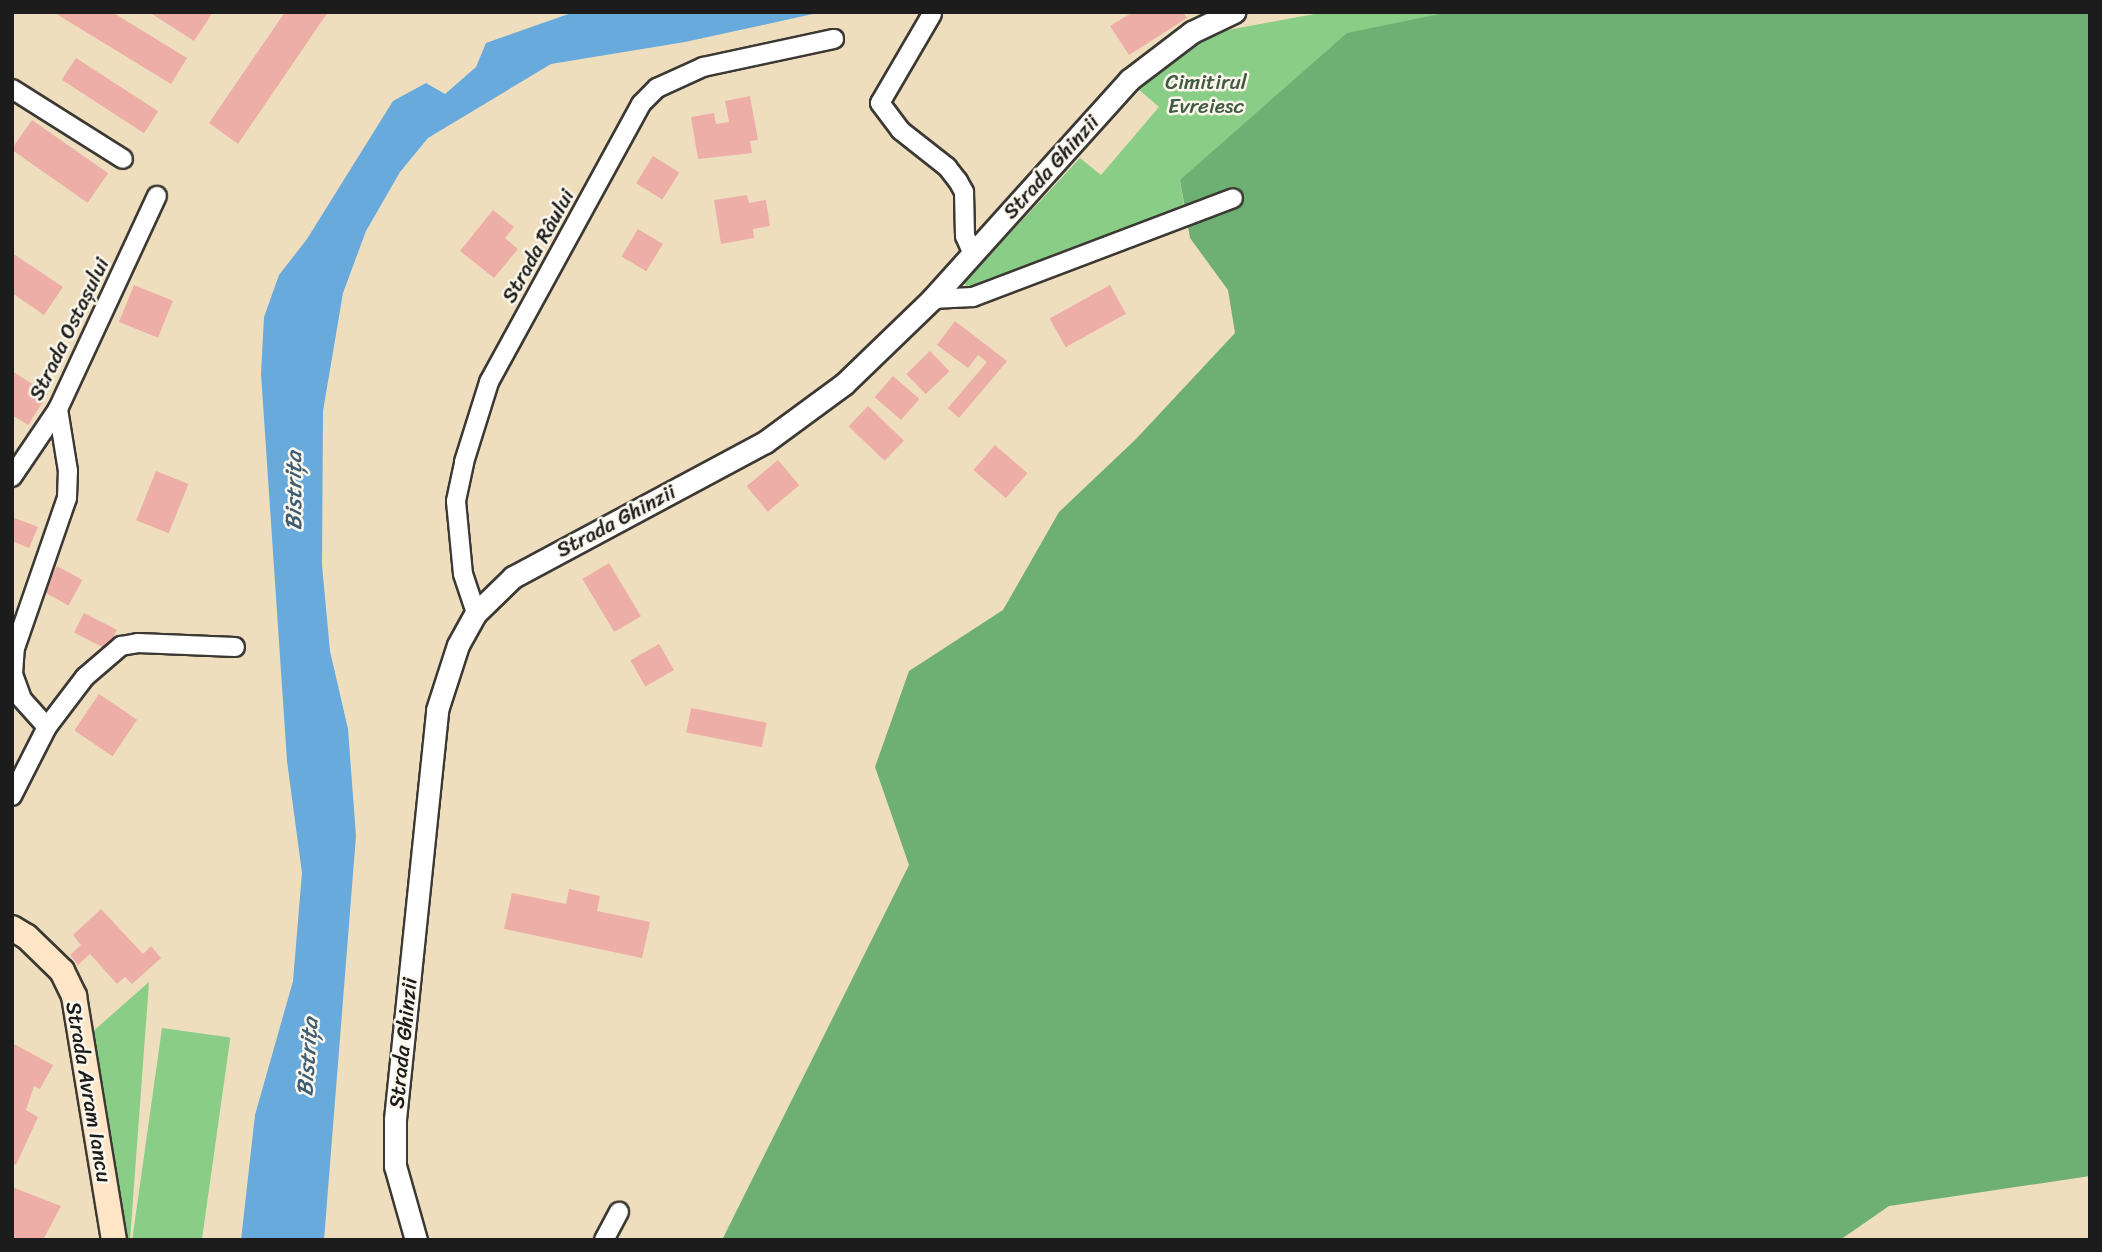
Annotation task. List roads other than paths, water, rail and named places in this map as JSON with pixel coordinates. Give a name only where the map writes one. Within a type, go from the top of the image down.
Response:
[{"type":"main road","name":"Strada Avram Iancu","points":[[12,928],[27,937],[62,971],[74,996],[114,1240]]},
{"type":"street","name":"Strada Ghinzii","points":[[416,1240],[395,1166],[397,1106],[436,710],[458,645],[476,613],[513,577],[765,442],[844,384],[932,299],[1129,80],[1192,32],[1234,12]]},
{"type":"street","points":[[932,14],[880,103],[900,130],[947,167],[958,181],[964,192],[965,236],[973,254]]},
{"type":"street","name":"Strada Râului","points":[[476,613],[463,574],[456,501],[464,462],[489,382],[641,104],[657,88],[703,67],[834,39]]},
{"type":"street","points":[[12,89],[123,159]]},
{"type":"street","name":"Strada Ostașului","points":[[12,477],[58,409],[157,196]]},
{"type":"street","points":[[932,299],[974,297],[1233,198]]},
{"type":"street","points":[[47,727],[22,699],[13,674],[15,648],[67,498],[68,471],[58,409]]},
{"type":"street","points":[[12,796],[47,727],[85,677],[121,646],[138,643],[234,647]]},
{"type":"street","points":[[604,1240],[618,1212]]},
{"type":"water","name":"Bistrița","points":[[574,12],[822,12],[685,42],[551,64],[428,138],[400,172],[366,231],[343,293],[323,411],[322,565],[330,651],[348,729],[356,836],[324,1240],[241,1240],[255,1115],[293,981],[302,873],[287,761],[261,374],[264,317],[279,275],[307,239],[393,101],[426,83],[445,94],[476,67],[486,43]]},
{"type":"park label","name":"Cimitirul Evreiesc","points":[[1206,94]]}]
